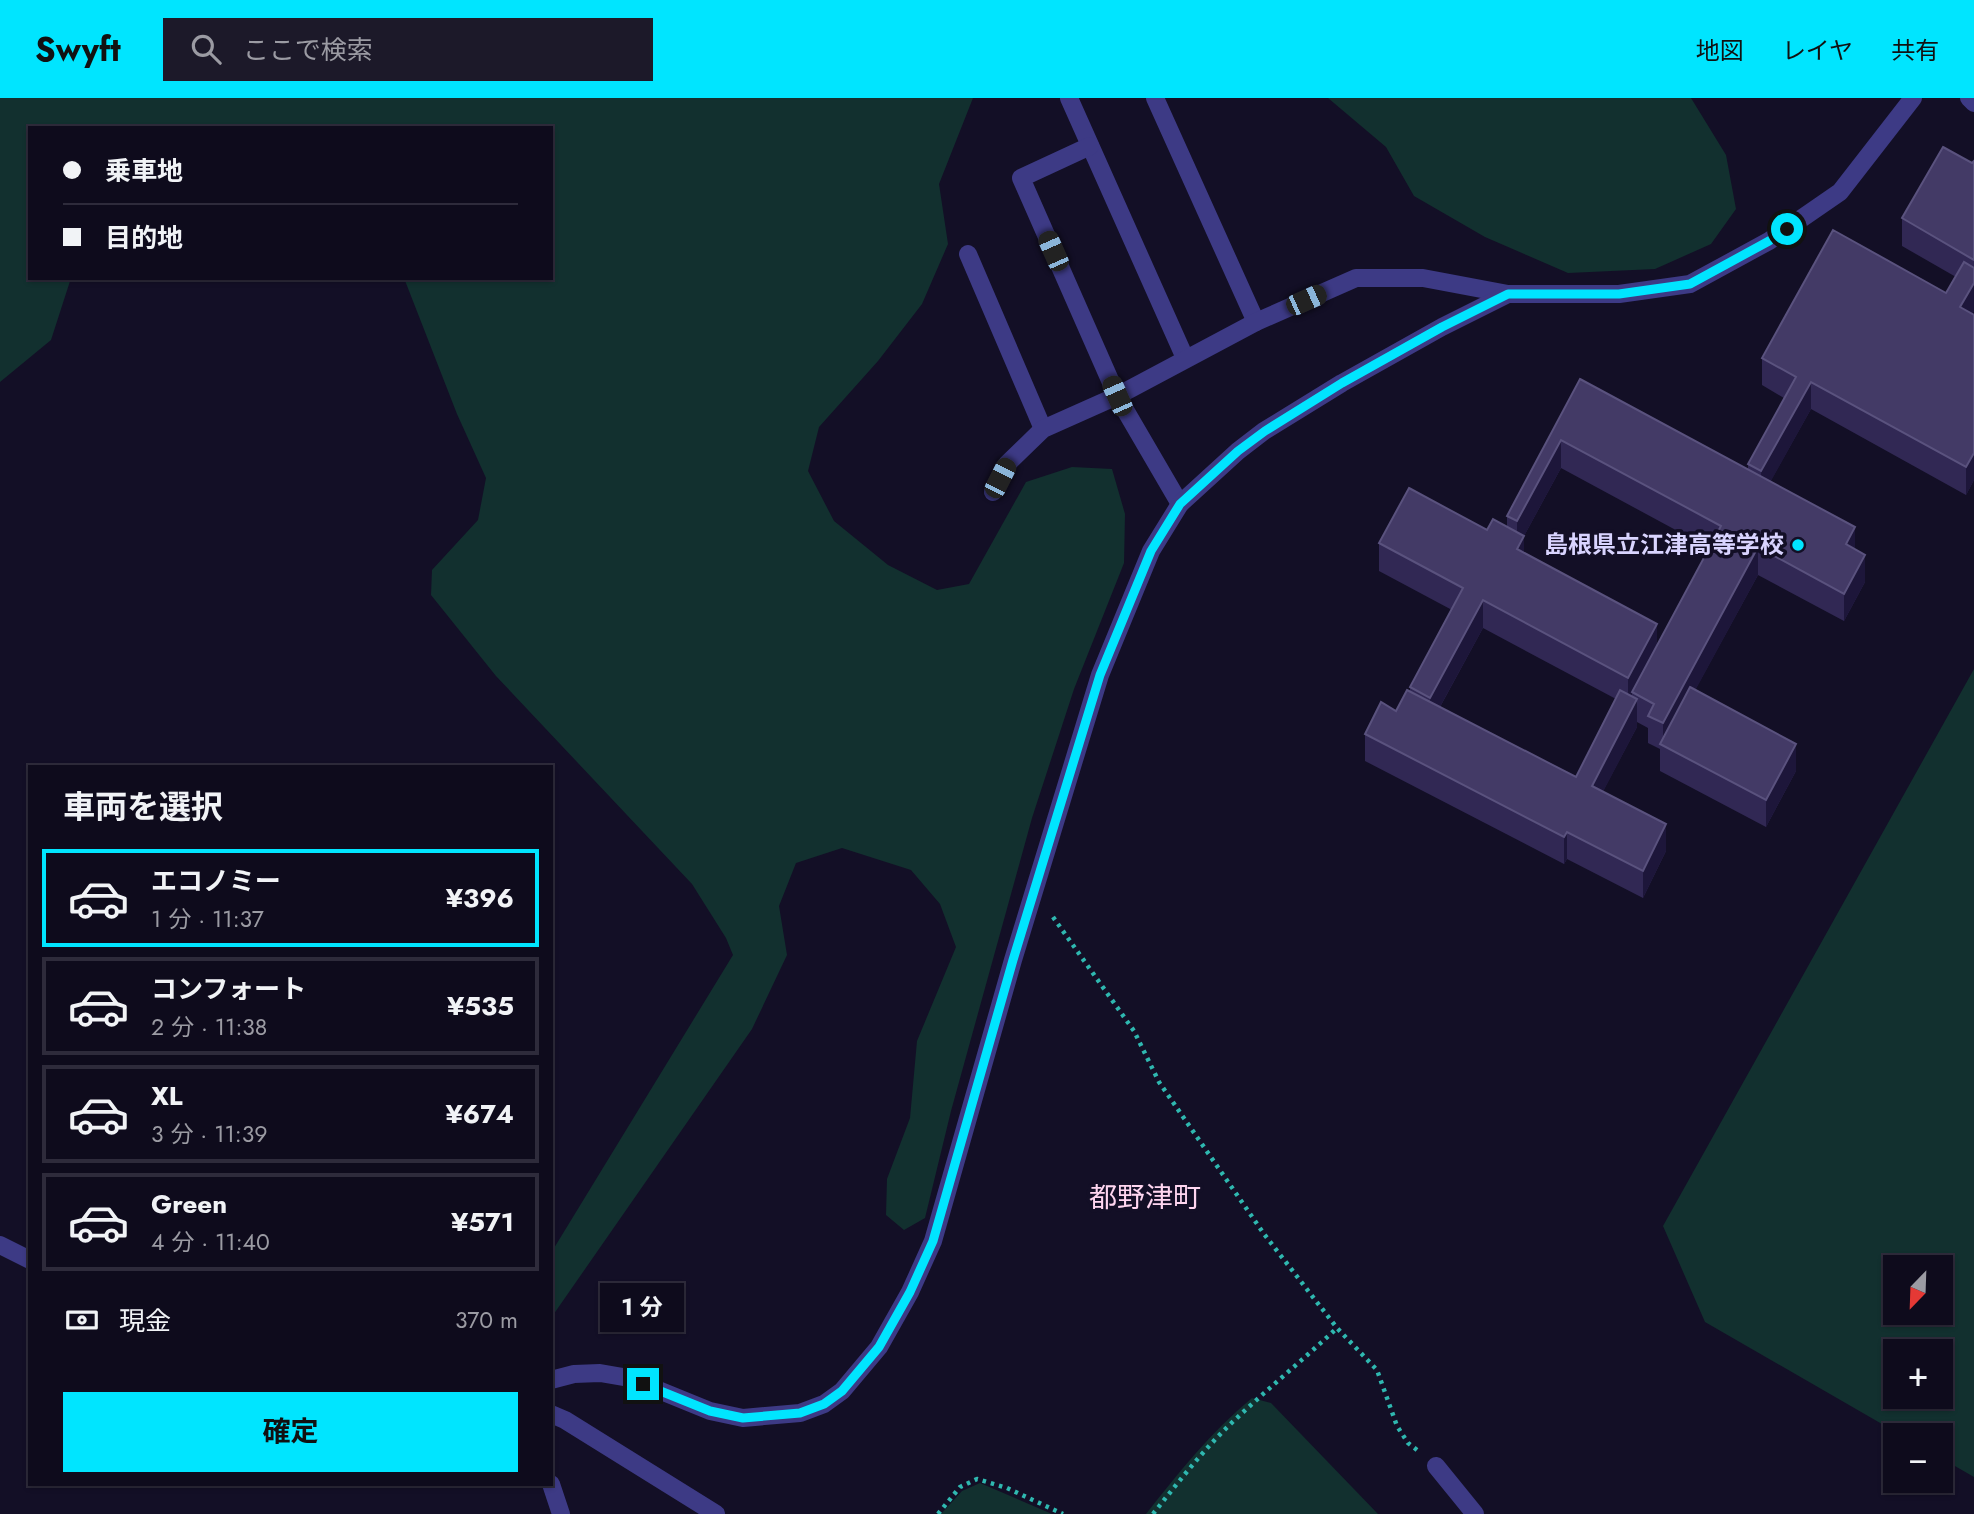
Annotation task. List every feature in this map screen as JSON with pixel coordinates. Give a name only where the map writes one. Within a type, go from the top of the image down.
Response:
[{"type":"street","points":[[1069,98],[1185,358]]},
{"type":"street","points":[[1155,98],[1256,322]]},
{"type":"street","points":[[993,492],[1007,464],[1044,429],[1117,396],[1256,322],[1356,278],[1423,278],[1508,294],[1619,294],[1690,284],[1769,241],[1840,192],[1913,98]]},
{"type":"street","points":[[1969,98],[1974,103]]},
{"type":"street","points":[[1090,146],[1021,178],[1117,396],[1180,504]]},
{"type":"street","points":[[968,254],[1044,429]]},
{"type":"street","points":[[553,1379],[574,1374],[600,1373],[629,1378],[710,1411],[743,1418],[800,1413],[824,1404],[842,1391],[879,1347],[910,1292],[933,1241],[1032,897],[1100,675],[1151,551],[1180,504],[1238,451],[1275,424],[1442,327],[1508,294]]},
{"type":"street","points":[[0,1245],[28,1259]]},
{"type":"street","points":[[553,1415],[716,1514]]},
{"type":"street","points":[[1436,1466],[1475,1514]]},
{"type":"street","points":[[552,1486],[561,1514]]},
{"type":"path","points":[[1032,897],[1059,922],[1134,1031],[1159,1082],[1264,1234],[1337,1328],[1377,1370],[1397,1426],[1408,1443],[1436,1466]]},
{"type":"path","points":[[1153,1514],[1192,1466],[1238,1417],[1337,1328]]},
{"type":"path","points":[[938,1514],[960,1487],[977,1479],[1007,1488],[1063,1514]]},
{"type":"green space","points":[[0,98],[973,98],[939,184],[948,244],[922,304],[878,361],[819,427],[808,471],[834,521],[888,565],[937,590],[969,584],[1026,482],[1072,467],[1112,469],[1125,514],[1124,563],[1074,689],[1032,818],[951,1111],[925,1218],[904,1230],[886,1215],[887,1179],[910,1118],[917,1041],[956,947],[940,904],[911,870],[842,848],[796,863],[779,906],[787,955],[752,1029],[553,1315],[553,1250],[733,955],[726,938],[692,884],[496,676],[431,595],[432,570],[478,520],[486,478],[457,414],[405,280],[553,280],[553,126],[28,126],[28,280],[70,280],[51,340],[0,382]]},
{"type":"green space","points":[[1328,98],[1691,98],[1726,155],[1736,209],[1711,244],[1655,269],[1568,273],[1485,237],[1414,196],[1386,147]]},
{"type":"green space","points":[[1974,669],[1974,1477],[1953,1465],[1953,1423],[1883,1425],[1705,1322],[1663,1226]]},
{"type":"green space","points":[[1252,1398],[1271,1403],[1378,1514],[1146,1514],[1209,1439]]},
{"type":"green space","points":[[980,1483],[1052,1514],[941,1514],[962,1491]]},
{"type":"building","points":[[1943,147],[1972,163],[1974,161],[1974,260],[1902,218]]},
{"type":"building","points":[[1833,230],[1946,293],[1964,262],[1974,268],[1974,283],[1960,307],[1974,315],[1974,453],[1966,467],[1811,382],[1761,471],[1748,464],[1796,377],[1762,358]]},
{"type":"building","points":[[1580,379],[1855,527],[1846,544],[1865,555],[1844,594],[1758,547],[1663,723],[1648,716],[1654,704],[1632,692],[1721,526],[1561,440],[1517,521],[1507,516]]},
{"type":"building","points":[[1409,488],[1487,530],[1493,519],[1524,536],[1517,549],[1657,624],[1628,678],[1483,600],[1430,698],[1410,687],[1463,588],[1379,543]]},
{"type":"building","points":[[1690,687],[1796,744],[1766,800],[1660,744]]},
{"type":"building","points":[[1407,690],[1576,777],[1620,690],[1637,699],[1592,786],[1666,824],[1643,871],[1567,832],[1564,837],[1365,734],[1381,702],[1396,711]]},
{"type":"place","name":"島根県立江津高等学校","points":[[1798,545]]},
{"type":"district","name":"都野津町","points":[[1145,1197]]},
{"type":"route","points":[[643,1384],[710,1411],[743,1418],[800,1413],[824,1404],[842,1391],[879,1347],[910,1292],[933,1241],[1013,960],[1100,675],[1151,551],[1180,504],[1238,451],[1265,431],[1342,383],[1442,327],[1508,294],[1619,294],[1690,284],[1787,229]]}]
